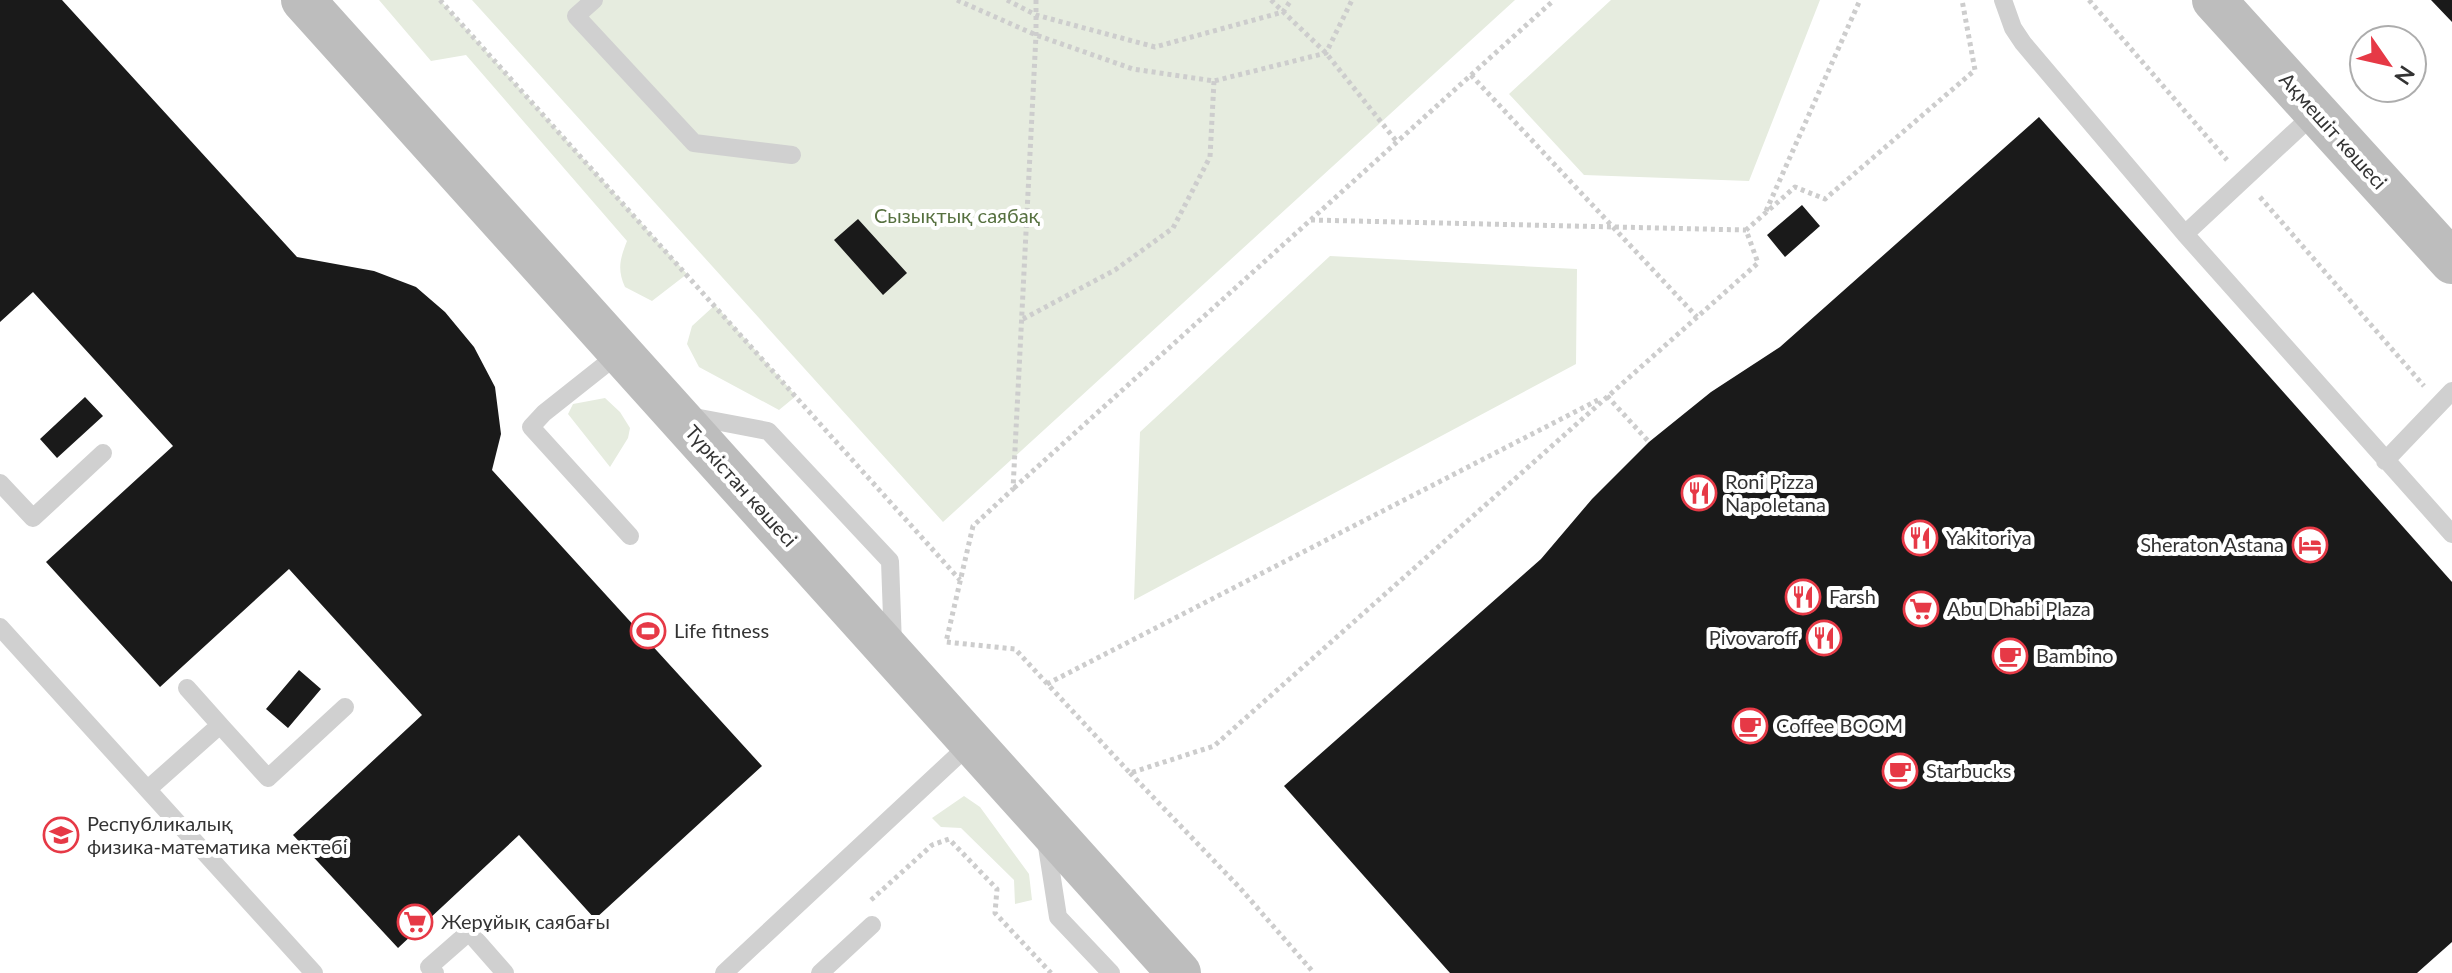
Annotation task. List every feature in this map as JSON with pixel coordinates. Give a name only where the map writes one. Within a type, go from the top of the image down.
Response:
[{"type":"main road","name":"Түркістан көшесі","points":[[303,0],[1179,973]]},
{"type":"main road","name":"Ақмешіт көшесі","points":[[2214,0],[2452,262]]},
{"type":"lane","points":[[594,0],[576,16],[694,143],[792,155]]},
{"type":"lane","points":[[2003,0],[2013,28],[2023,43],[2185,234],[2452,534]]},
{"type":"lane","points":[[2185,234],[2316,112]]},
{"type":"lane","points":[[621,352],[544,413],[531,427],[630,536]]},
{"type":"lane","points":[[2385,461],[2445,396]]},
{"type":"lane","points":[[676,413],[768,431],[890,561],[894,655]]},
{"type":"lane","points":[[0,483],[33,518],[103,453]]},
{"type":"lane","points":[[0,627],[314,973]]},
{"type":"lane","points":[[187,688],[268,778],[345,707]]},
{"type":"lane","points":[[148,789],[220,725]]},
{"type":"lane","points":[[724,973],[972,743]]},
{"type":"lane","points":[[1043,821],[1058,917],[1111,973]]},
{"type":"lane","points":[[820,973],[872,925]]},
{"type":"lane","points":[[435,973],[429,967],[469,932],[505,973]]},
{"type":"path","points":[[440,0],[960,581]]},
{"type":"path","points":[[957,0],[1036,35],[1133,69],[1214,81],[1326,53],[1352,0]]},
{"type":"path","points":[[1007,0],[1036,15],[1155,47],[1283,12],[1291,0]]},
{"type":"path","points":[[1013,489],[1036,0]]},
{"type":"path","points":[[1271,0],[1326,53],[1397,142]]},
{"type":"path","points":[[1314,973],[1240,888],[1015,649],[946,642],[973,526],[1554,0]]},
{"type":"path","points":[[1764,214],[1860,0]]},
{"type":"path","points":[[1310,220],[1746,230],[1795,187],[1825,199],[1975,70],[1962,0]]},
{"type":"path","points":[[2089,0],[2245,180],[2445,396]]},
{"type":"path","points":[[1471,75],[1697,317]]},
{"type":"path","points":[[1022,320],[1115,270],[1173,228],[1210,157],[1214,81]]},
{"type":"path","points":[[1130,773],[1214,746],[1758,263],[1746,230]]},
{"type":"path","points":[[1047,684],[1606,396]]},
{"type":"path","points":[[1606,396],[1649,442]]},
{"type":"path","points":[[932,845],[949,839],[997,889],[995,913],[1051,973]]},
{"type":"green space","points":[[379,0],[440,0],[687,274],[652,301],[625,287],[620,264],[627,241],[466,55],[431,61]]},
{"type":"green space","name":"Сызықтық саябақ","points":[[472,0],[1515,0],[943,522]]},
{"type":"green space","points":[[1611,0],[1820,0],[1749,181],[1584,175],[1509,94]]},
{"type":"green space","points":[[1330,256],[1577,269],[1576,364],[1134,600],[1140,432]]},
{"type":"green space","points":[[715,305],[796,396],[779,410],[699,367],[687,344],[692,326]]},
{"type":"green space","points":[[605,398],[620,412],[630,428],[628,438],[610,467],[568,414],[573,404]]},
{"type":"green space","points":[[964,796],[980,807],[1029,874],[1032,900],[1015,904],[1014,880],[961,828],[941,827],[932,818]]},
{"type":"building","points":[[0,0],[62,0],[297,257],[374,271],[416,287],[445,312],[474,347],[495,387],[501,434],[492,470],[762,766],[595,919],[519,835],[398,948],[293,835],[422,715],[289,569],[160,687],[46,562],[173,446],[33,292],[0,322]]},
{"type":"building","points":[[2431,0],[2452,0],[2452,22]]},
{"type":"building","name":"Abu Dhabi Plaza","points":[[2039,117],[2452,582],[2452,942],[2417,973],[1450,973],[1284,786],[1541,559],[1592,499],[1649,442],[1711,392],[1780,347]]},
{"type":"building","points":[[1802,205],[1820,226],[1785,257],[1767,235]]},
{"type":"building","points":[[858,219],[907,273],[883,295],[834,240]]},
{"type":"building","points":[[85,397],[103,416],[57,458],[40,439]]},
{"type":"building","points":[[299,670],[321,689],[288,728],[266,709]]},
{"type":"place","name":"Roni Pizza Napoletana","points":[[1699,493]]},
{"type":"place","name":"Yakitoriya","points":[[1920,538]]},
{"type":"place","name":"Sheraton Astana","points":[[2310,545]]},
{"type":"place","name":"Farsh","points":[[1803,597]]},
{"type":"place","name":"Abu Dhabi Plaza","points":[[1921,609]]},
{"type":"place","name":"Life fitness","points":[[648,631]]},
{"type":"place","name":"Pivovaroff","points":[[1824,638]]},
{"type":"place","name":"Bambino","points":[[2010,656]]},
{"type":"place","name":"Coffee BOOM","points":[[1750,726]]},
{"type":"place","name":"Starbucks","points":[[1900,771]]},
{"type":"place","name":"Республикалық физика-математика мектебі","points":[[61,835]]},
{"type":"place","name":"Жерұйық саябағы","points":[[415,922]]}]
